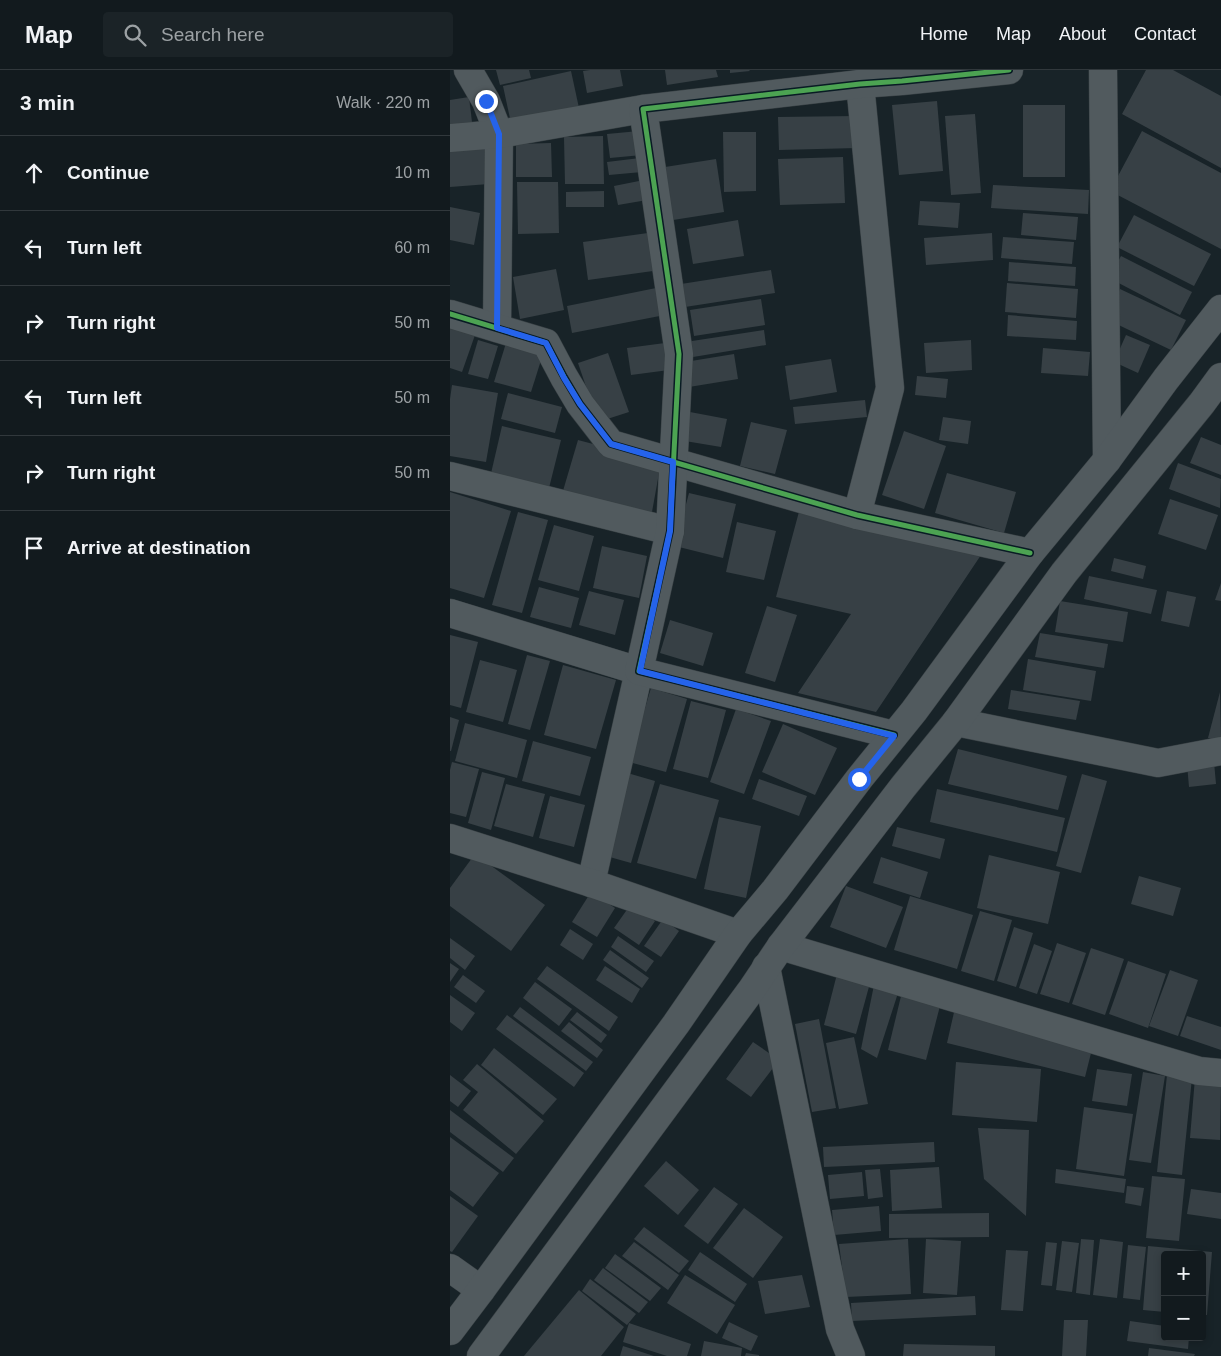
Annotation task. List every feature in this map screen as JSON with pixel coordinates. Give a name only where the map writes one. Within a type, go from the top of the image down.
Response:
[{"type":"street","points":[[468,70],[486,101],[499,134],[497,328]]},
{"type":"street","points":[[450,138],[499,134],[643,109],[860,84],[1009,70]]},
{"type":"street","points":[[1103,70],[1107,460]]},
{"type":"street","points":[[857,515],[890,388],[860,84]]},
{"type":"street","points":[[591,883],[670,531],[679,354],[643,109]]},
{"type":"street","points":[[450,1331],[676,1024],[738,934],[775,890],[859,779],[914,711],[1030,554],[1107,460],[1166,379],[1221,309]]},
{"type":"street","points":[[450,314],[546,343],[580,404],[611,444],[857,515],[1030,554]]},
{"type":"street","points":[[481,1356],[774,957],[903,787],[956,722],[1064,573],[1221,377]]},
{"type":"street","points":[[450,476],[670,531]]},
{"type":"street","points":[[450,613],[640,671],[894,736]]},
{"type":"street","points":[[956,722],[1158,763],[1221,751]]},
{"type":"street","points":[[450,838],[591,883],[738,934]]},
{"type":"street","points":[[774,957],[1199,1071],[1221,1072]]},
{"type":"street","points":[[774,957],[840,1329],[851,1356]]},
{"type":"street","points":[[450,1268],[481,1290]]},
{"type":"building","points":[[496,70],[529,70],[531,78],[500,85]]},
{"type":"building","points":[[620,70],[623,86],[587,93],[583,71]]},
{"type":"building","points":[[665,70],[716,70],[718,77],[667,85]]},
{"type":"building","points":[[730,70],[749,70],[750,71],[730,73]]},
{"type":"building","points":[[1146,70],[1173,70],[1221,96],[1221,168],[1122,114]]},
{"type":"building","points":[[571,71],[579,108],[511,123],[503,86]]},
{"type":"building","points":[[469,97],[472,122],[450,125],[450,100]]},
{"type":"building","points":[[937,101],[943,171],[899,175],[892,105]]},
{"type":"building","points":[[1023,105],[1065,105],[1065,177],[1023,177]]},
{"type":"building","points":[[975,114],[981,193],[951,195],[945,116]]},
{"type":"building","points":[[856,116],[857,148],[779,150],[778,117]]},
{"type":"building","points":[[639,131],[642,155],[610,158],[607,134]]},
{"type":"building","points":[[1142,131],[1221,173],[1221,249],[1110,191]]},
{"type":"building","points":[[723,132],[756,132],[756,191],[724,192]]},
{"type":"building","points":[[603,136],[604,184],[565,184],[564,137]]},
{"type":"building","points":[[551,143],[552,177],[516,177],[516,144]]},
{"type":"building","points":[[486,144],[489,184],[450,187],[450,147]]},
{"type":"building","points":[[843,157],[845,203],[780,205],[778,159]]},
{"type":"building","points":[[640,158],[642,172],[609,175],[607,162]]},
{"type":"building","points":[[716,159],[724,212],[673,220],[665,167]]},
{"type":"building","points":[[649,179],[653,199],[618,205],[614,186]]},
{"type":"building","points":[[517,182],[558,182],[559,233],[518,234]]},
{"type":"building","points":[[993,185],[1089,190],[1088,214],[991,208]]},
{"type":"building","points":[[604,191],[604,207],[566,207],[566,192]]},
{"type":"building","points":[[920,201],[960,203],[958,228],[918,225]]},
{"type":"building","points":[[450,207],[480,213],[474,245],[450,240]]},
{"type":"building","points":[[1023,213],[1078,217],[1076,240],[1021,235]]},
{"type":"building","points":[[1134,215],[1211,254],[1194,286],[1117,247]]},
{"type":"building","points":[[738,220],[744,256],[693,264],[687,229]]},
{"type":"building","points":[[648,233],[653,271],[588,280],[583,242]]},
{"type":"building","points":[[992,233],[993,260],[926,265],[924,238]]},
{"type":"building","points":[[1003,237],[1074,242],[1072,264],[1001,258]]},
{"type":"building","points":[[1121,256],[1192,292],[1180,315],[1109,278]]},
{"type":"building","points":[[1009,262],[1076,267],[1075,286],[1008,281]]},
{"type":"building","points":[[556,269],[564,310],[520,319],[513,277]]},
{"type":"building","points":[[771,270],[775,293],[685,307],[681,284]]},
{"type":"building","points":[[1007,283],[1078,289],[1076,318],[1005,312]]},
{"type":"building","points":[[666,286],[670,314],[572,333],[567,306]]},
{"type":"building","points":[[1120,289],[1186,320],[1171,350],[1106,319]]},
{"type":"building","points":[[761,299],[765,325],[694,336],[690,310]]},
{"type":"building","points":[[1008,315],[1077,321],[1076,340],[1007,336]]},
{"type":"building","points":[[450,327],[475,335],[462,372],[450,368]]},
{"type":"building","points":[[764,330],[766,345],[681,359],[679,343]]},
{"type":"building","points":[[1126,335],[1150,345],[1138,373],[1114,362]]},
{"type":"building","points":[[478,340],[498,346],[488,379],[468,374]]},
{"type":"building","points":[[971,340],[972,370],[926,373],[924,343]]},
{"type":"building","points":[[506,343],[543,354],[531,392],[494,382]]},
{"type":"building","points":[[665,343],[669,370],[631,375],[627,348]]},
{"type":"building","points":[[1043,348],[1090,352],[1088,376],[1041,373]]},
{"type":"building","points":[[608,353],[629,412],[598,422],[578,363]]},
{"type":"building","points":[[734,354],[738,379],[689,387],[685,362]]},
{"type":"building","points":[[831,359],[837,392],[790,400],[785,366]]},
{"type":"building","points":[[917,376],[948,379],[946,398],[915,395]]},
{"type":"building","points":[[452,385],[498,393],[486,462],[450,456],[450,399]]},
{"type":"building","points":[[508,393],[562,407],[555,433],[501,419]]},
{"type":"building","points":[[865,400],[867,417],[795,424],[793,407]]},
{"type":"building","points":[[690,412],[727,419],[721,447],[685,441]]},
{"type":"building","points":[[943,417],[971,421],[968,444],[939,440]]},
{"type":"building","points":[[751,422],[787,430],[775,474],[740,466]]},
{"type":"building","points":[[502,426],[561,440],[547,496],[489,482]]},
{"type":"building","points":[[904,431],[946,446],[924,509],[882,495]]},
{"type":"building","points":[[1201,437],[1221,445],[1221,475],[1190,463]]},
{"type":"building","points":[[578,440],[661,462],[650,523],[560,501]]},
{"type":"building","points":[[1178,463],[1221,479],[1220,508],[1169,489]]},
{"type":"building","points":[[947,473],[1016,492],[1004,533],[935,513]]},
{"type":"building","points":[[450,492],[511,511],[484,598],[450,588]]},
{"type":"building","points":[[689,493],[736,504],[723,558],[675,546]]},
{"type":"building","points":[[1170,499],[1218,515],[1206,550],[1158,534]]},
{"type":"building","points":[[800,508],[981,555],[876,712],[798,693],[851,614],[776,597]]},
{"type":"building","points":[[518,512],[548,520],[522,613],[492,605]]},
{"type":"building","points":[[737,522],[776,531],[764,580],[726,572]]},
{"type":"building","points":[[554,525],[594,536],[579,591],[538,580]]},
{"type":"building","points":[[602,546],[647,556],[639,598],[593,588]]},
{"type":"building","points":[[1114,558],[1146,566],[1143,579],[1111,571]]},
{"type":"building","points":[[1089,576],[1157,590],[1151,614],[1084,599]]},
{"type":"building","points":[[1221,583],[1221,601],[1215,600]]},
{"type":"building","points":[[539,587],[579,598],[571,628],[530,617]]},
{"type":"building","points":[[589,591],[624,600],[615,635],[579,625]]},
{"type":"building","points":[[1167,591],[1196,597],[1189,627],[1161,621]]},
{"type":"building","points":[[1060,601],[1128,612],[1123,642],[1055,632]]},
{"type":"building","points":[[767,606],[797,615],[775,682],[745,673]]},
{"type":"building","points":[[670,620],[713,633],[703,666],[660,653]]},
{"type":"building","points":[[1040,633],[1108,644],[1104,668],[1035,657]]},
{"type":"building","points":[[450,635],[478,642],[461,708],[450,705]]},
{"type":"building","points":[[527,655],[550,661],[530,730],[508,724]]},
{"type":"building","points":[[1028,659],[1096,671],[1091,701],[1023,690]]},
{"type":"building","points":[[480,660],[517,670],[503,722],[466,712]]},
{"type":"building","points":[[563,665],[616,680],[596,749],[544,735]]},
{"type":"building","points":[[651,688],[687,699],[666,772],[629,762]]},
{"type":"building","points":[[1011,690],[1080,701],[1076,720],[1008,709]]},
{"type":"building","points":[[1220,692],[1221,740],[1208,738]]},
{"type":"building","points":[[691,701],[726,710],[708,778],[673,769]]},
{"type":"building","points":[[736,709],[771,721],[744,794],[710,782]]},
{"type":"building","points":[[450,717],[459,720],[451,751],[450,751]]},
{"type":"building","points":[[465,723],[527,740],[517,778],[455,761]]},
{"type":"building","points":[[783,724],[837,748],[815,795],[762,772]]},
{"type":"building","points":[[533,741],[591,757],[580,796],[522,781]]},
{"type":"building","points":[[958,749],[1067,776],[1058,810],[948,784]]},
{"type":"building","points":[[452,762],[479,769],[466,817],[450,813],[450,770]]},
{"type":"building","points":[[1214,762],[1216,784],[1189,787],[1187,764]]},
{"type":"building","points":[[482,772],[505,778],[491,830],[468,823]]},
{"type":"building","points":[[624,772],[655,781],[631,863],[599,854]]},
{"type":"building","points":[[1082,774],[1107,781],[1081,873],[1056,866]]},
{"type":"building","points":[[759,779],[807,796],[799,816],[752,799]]},
{"type":"building","points":[[506,784],[545,794],[533,837],[494,826]]},
{"type":"building","points":[[660,784],[719,800],[696,879],[637,863]]},
{"type":"building","points":[[937,789],[1065,818],[1057,852],[930,822]]},
{"type":"building","points":[[550,796],[585,805],[574,847],[539,838]]},
{"type":"building","points":[[719,817],[761,826],[746,898],[704,889]]},
{"type":"building","points":[[897,827],[945,839],[940,859],[892,846]]},
{"type":"building","points":[[475,854],[545,905],[511,951],[450,906],[450,888]]},
{"type":"building","points":[[989,855],[1060,872],[1048,924],[977,908]]},
{"type":"building","points":[[881,857],[928,872],[920,898],[873,883]]},
{"type":"building","points":[[1139,876],[1181,888],[1173,916],[1131,904]]},
{"type":"building","points":[[846,886],[903,907],[886,948],[830,927]]},
{"type":"building","points":[[591,892],[615,908],[597,937],[572,922]]},
{"type":"building","points":[[910,896],[973,915],[957,969],[894,950]]},
{"type":"building","points":[[631,904],[655,921],[639,945],[614,928]]},
{"type":"building","points":[[980,911],[1012,920],[994,981],[961,971]]},
{"type":"building","points":[[663,919],[679,931],[661,957],[644,946]]},
{"type":"building","points":[[1014,927],[1033,933],[1016,987],[997,981]]},
{"type":"building","points":[[570,929],[593,944],[583,960],[560,945]]},
{"type":"building","points":[[618,936],[654,961],[646,972],[611,947]]},
{"type":"building","points":[[450,938],[475,956],[465,970],[450,958]]},
{"type":"building","points":[[1057,943],[1086,953],[1069,1003],[1040,994]]},
{"type":"building","points":[[1034,944],[1052,951],[1037,994],[1019,988]]},
{"type":"building","points":[[1091,948],[1124,959],[1105,1015],[1072,1004]]},
{"type":"building","points":[[610,950],[649,978],[642,988],[603,960]]},
{"type":"building","points":[[1128,961],[1166,974],[1148,1028],[1109,1014]]},
{"type":"building","points":[[450,963],[459,969],[450,982]]},
{"type":"building","points":[[547,966],[618,1017],[609,1031],[537,979]]},
{"type":"building","points":[[605,966],[640,989],[632,1003],[596,980]]},
{"type":"building","points":[[1170,970],[1198,980],[1178,1036],[1149,1026]]},
{"type":"building","points":[[837,974],[870,983],[856,1034],[824,1025]]},
{"type":"building","points":[[463,975],[485,991],[476,1003],[454,987]]},
{"type":"building","points":[[535,982],[572,1009],[559,1026],[523,998]]},
{"type":"building","points":[[874,985],[898,993],[877,1058],[861,1049]]},
{"type":"building","points":[[902,992],[941,1002],[926,1060],[888,1050]]},
{"type":"building","points":[[450,995],[475,1013],[462,1031],[450,1022]]},
{"type":"building","points":[[520,1007],[593,1062],[586,1071],[513,1016]]},
{"type":"building","points":[[955,1008],[1094,1041],[1085,1077],[947,1043]]},
{"type":"building","points":[[577,1012],[607,1035],[601,1043],[570,1020]]},
{"type":"building","points":[[507,1015],[584,1073],[574,1087],[496,1029]]},
{"type":"building","points":[[1187,1016],[1221,1027],[1221,1050],[1180,1036]]},
{"type":"building","points":[[819,1019],[836,1108],[812,1112],[795,1024]]},
{"type":"building","points":[[569,1022],[603,1050],[597,1058],[561,1031]]},
{"type":"building","points":[[854,1037],[868,1104],[839,1109],[826,1043]]},
{"type":"building","points":[[753,1042],[779,1060],[751,1097],[726,1079]]},
{"type":"building","points":[[494,1048],[557,1099],[543,1115],[481,1065]]},
{"type":"building","points":[[956,1062],[1041,1069],[1037,1122],[952,1115]]},
{"type":"building","points":[[477,1064],[544,1121],[516,1154],[463,1110],[478,1092],[463,1080]]},
{"type":"building","points":[[1097,1069],[1132,1074],[1127,1106],[1092,1101]]},
{"type":"building","points":[[1143,1072],[1165,1076],[1151,1163],[1129,1160]]},
{"type":"building","points":[[450,1075],[471,1091],[458,1107],[450,1101]]},
{"type":"building","points":[[1167,1075],[1192,1078],[1182,1175],[1157,1172]]},
{"type":"building","points":[[1195,1078],[1221,1080],[1220,1140],[1190,1138]]},
{"type":"building","points":[[1084,1107],[1133,1114],[1124,1176],[1076,1169]]},
{"type":"building","points":[[450,1110],[514,1158],[503,1172],[450,1132]]},
{"type":"building","points":[[978,1128],[1029,1130],[1026,1216],[984,1179]]},
{"type":"building","points":[[450,1137],[499,1173],[473,1207],[450,1190]]},
{"type":"building","points":[[934,1142],[935,1162],[824,1167],[823,1147]]},
{"type":"building","points":[[666,1161],[699,1190],[678,1215],[644,1186]]},
{"type":"building","points":[[939,1167],[942,1208],[892,1211],[890,1170]]},
{"type":"building","points":[[880,1169],[883,1197],[868,1199],[865,1170]]},
{"type":"building","points":[[1056,1169],[1126,1179],[1124,1193],[1055,1183]]},
{"type":"building","points":[[862,1172],[864,1196],[830,1199],[828,1175]]},
{"type":"building","points":[[1152,1176],[1185,1179],[1179,1241],[1146,1238]]},
{"type":"building","points":[[1127,1186],[1144,1188],[1141,1206],[1125,1203]]},
{"type":"building","points":[[714,1187],[738,1204],[708,1244],[684,1226]]},
{"type":"building","points":[[1191,1189],[1221,1193],[1221,1219],[1187,1214]]},
{"type":"building","points":[[450,1196],[478,1216],[452,1252],[450,1251]]},
{"type":"building","points":[[879,1206],[881,1231],[834,1235],[832,1210]]},
{"type":"building","points":[[744,1208],[783,1237],[753,1278],[713,1248]]},
{"type":"building","points":[[989,1213],[989,1237],[889,1238],[889,1214]]},
{"type":"building","points":[[644,1227],[689,1261],[679,1273],[634,1239]]},
{"type":"building","points":[[908,1239],[911,1294],[846,1297],[839,1244]]},
{"type":"building","points":[[926,1239],[961,1241],[957,1295],[923,1293]]},
{"type":"building","points":[[1081,1239],[1094,1240],[1090,1295],[1076,1293]]},
{"type":"building","points":[[1100,1239],[1123,1242],[1117,1298],[1093,1295]]},
{"type":"building","points":[[1062,1241],[1079,1243],[1072,1292],[1056,1290]]},
{"type":"building","points":[[634,1242],[679,1275],[668,1290],[622,1256]]},
{"type":"building","points":[[1046,1242],[1057,1243],[1052,1286],[1041,1285]]},
{"type":"building","points":[[1128,1245],[1146,1247],[1140,1300],[1123,1298]]},
{"type":"building","points":[[1148,1246],[1201,1251],[1161,1251],[1161,1312],[1143,1310]]},
{"type":"building","points":[[1006,1250],[1028,1251],[1023,1311],[1001,1310]]},
{"type":"building","points":[[1206,1251],[1212,1252],[1206,1315]]},
{"type":"building","points":[[700,1252],[747,1284],[735,1302],[688,1270]]},
{"type":"building","points":[[615,1254],[661,1288],[650,1301],[605,1268]]},
{"type":"building","points":[[603,1268],[648,1302],[639,1313],[594,1280]]},
{"type":"building","points":[[685,1275],[735,1305],[717,1334],[667,1303]]},
{"type":"building","points":[[802,1275],[810,1307],[765,1314],[758,1281]]},
{"type":"building","points":[[590,1279],[636,1314],[627,1325],[582,1291]]},
{"type":"building","points":[[579,1290],[624,1327],[601,1356],[524,1356]]},
{"type":"building","points":[[975,1296],[976,1315],[852,1321],[851,1303]]},
{"type":"building","points":[[1064,1320],[1088,1320],[1086,1356],[1062,1356]]},
{"type":"building","points":[[1130,1321],[1161,1325],[1161,1341],[1189,1341],[1188,1349],[1127,1341]]},
{"type":"building","points":[[729,1322],[758,1336],[751,1351],[722,1338]]},
{"type":"building","points":[[629,1323],[691,1344],[687,1356],[667,1356],[623,1342]]},
{"type":"building","points":[[704,1341],[742,1348],[741,1356],[701,1356]]},
{"type":"building","points":[[904,1344],[995,1346],[995,1356],[903,1356]]},
{"type":"building","points":[[623,1346],[654,1356],[620,1356]]},
{"type":"building","points":[[1149,1348],[1195,1354],[1194,1356],[1148,1356]]},
{"type":"building","points":[[746,1353],[759,1355],[759,1356],[745,1356]]},
{"type":"cycle path","points":[[894,735],[639,671],[670,531],[679,354],[643,109],[860,84],[1009,70]]},
{"type":"cycle path","points":[[450,314],[546,343],[580,404],[611,444],[857,515],[1030,553]]},
{"type":"route","points":[[486,101],[499,134],[497,328],[546,343],[580,404],[611,444],[673,462],[670,531],[640,671],[894,736],[859,779]]}]
